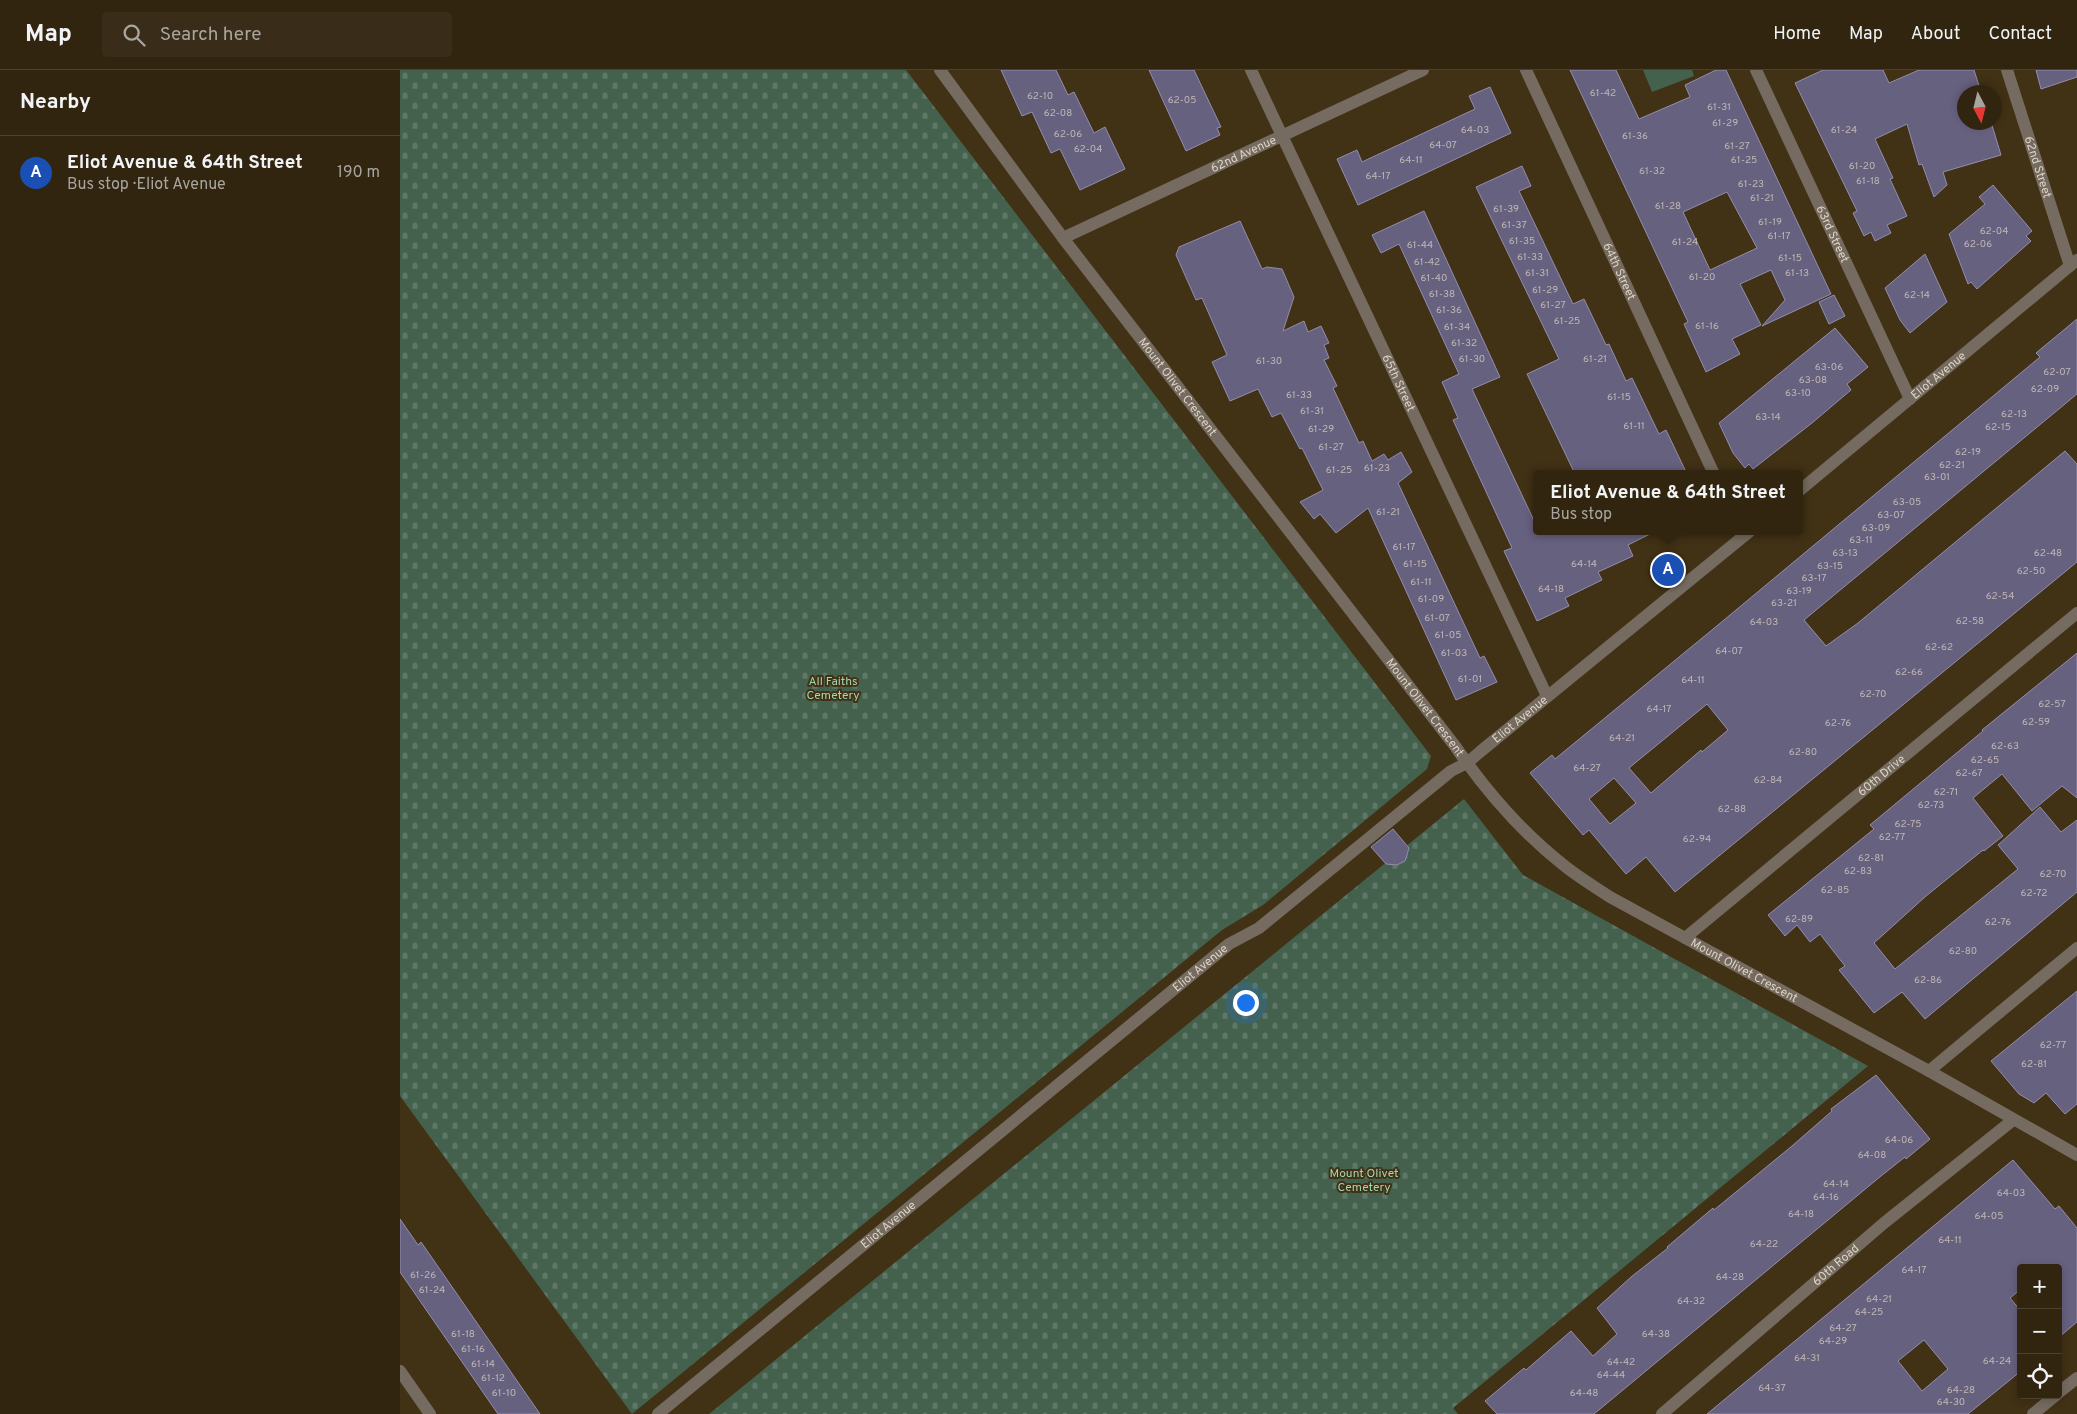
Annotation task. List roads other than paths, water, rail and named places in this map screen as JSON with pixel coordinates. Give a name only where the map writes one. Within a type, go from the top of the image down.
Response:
[{"type":"street","name":"Mount Olivet Crescent","points":[[940,70],[1063,238],[1485,789],[1538,844],[1566,867],[1610,897],[1929,1070],[2013,1120],[2077,1155]]},
{"type":"street","name":"65th Street","points":[[1251,70],[1547,696]]},
{"type":"street","name":"62nd Avenue","points":[[1063,238],[1423,70]]},
{"type":"street","name":"64th Street","points":[[1526,70],[1712,470]]},
{"type":"street","name":"63rd Street","points":[[1756,70],[1910,399]]},
{"type":"street","name":"62nd Street","points":[[2007,70],[2074,263]]},
{"type":"street","name":"Eliot Avenue","points":[[1803,488],[2074,263]]},
{"type":"street","name":"Eliot Avenue","points":[[658,1414],[1228,944],[1259,928],[1451,771],[1466,762],[1743,535]]},
{"type":"street","name":"60th Drive","points":[[1685,938],[2077,613]]},
{"type":"street","points":[[1929,1070],[2077,948]]},
{"type":"street","name":"60th Road","points":[[1662,1414],[1884,1223],[2013,1120]]},
{"type":"street","points":[[400,1371],[430,1414]]},
{"type":"street","points":[[2062,1390],[2077,1378]]},
{"type":"street","points":[[2033,1414],[2051,1399]]},
{"type":"place","name":"Eliot Avenue & 64th Street","points":[[1668,570]]},
{"type":"park label","name":"All Faiths Cemetery","points":[[833,688]]},
{"type":"park label","name":"Mount Olivet Cemetery","points":[[1364,1180]]}]
